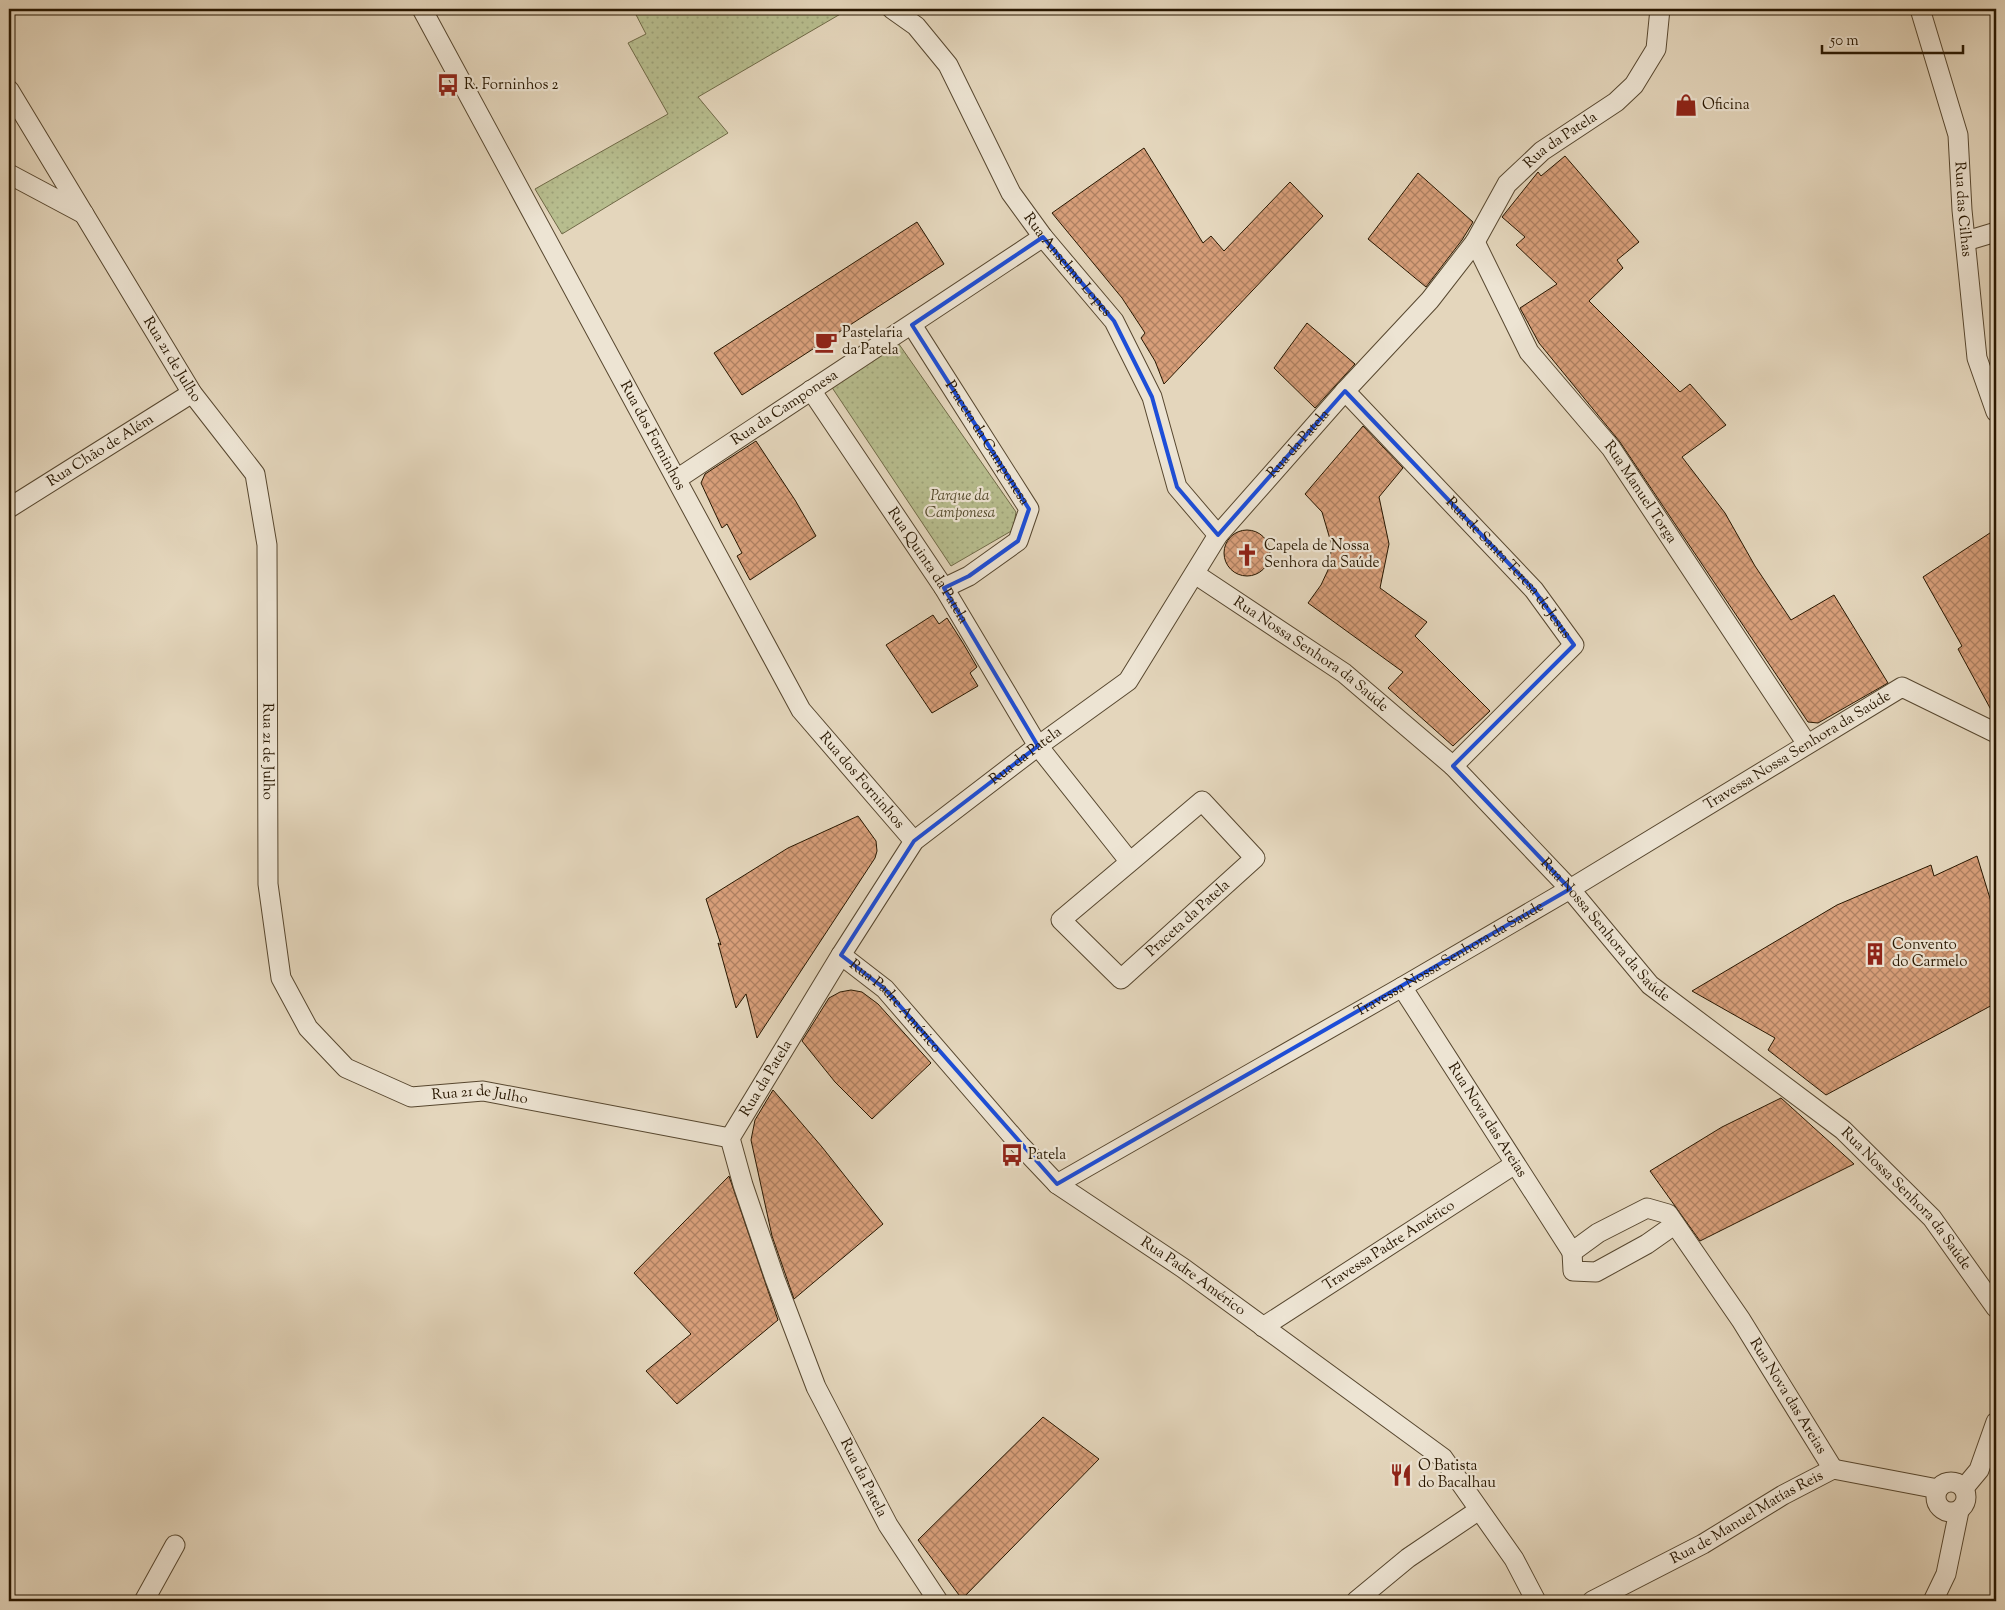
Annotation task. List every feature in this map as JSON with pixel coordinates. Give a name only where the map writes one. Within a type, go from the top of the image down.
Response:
[{"type":"street","name":"Rua dos Forninhos","points":[[422,9],[801,710],[914,842]]},
{"type":"street","name":"Rua Anselmo Lopes","points":[[892,9],[916,26],[948,65],[1011,193],[1043,237],[1114,321],[1152,397],[1177,487],[1218,535]]},
{"type":"street","name":"Rua da Patela","points":[[938,1601],[888,1525],[816,1387],[771,1269],[743,1185],[730,1138],[841,955],[914,842],[1038,746],[1128,681],[1218,535],[1344,391],[1430,300],[1475,242],[1507,184],[1542,151],[1616,102],[1634,85],[1656,49],[1660,9]]},
{"type":"street","name":"Rua das Cilhas","points":[[1920,9],[1958,135],[1976,358],[1996,412]]},
{"type":"street","name":"Rua 21 de Julho","points":[[9,90],[192,393],[255,474],[267,545],[268,884],[281,978],[308,1028],[346,1068],[411,1096],[483,1091],[730,1138]]},
{"type":"street","points":[[9,174],[85,215]]},
{"type":"street","points":[[1966,241],[1996,232]]},
{"type":"street","name":"Rua da Camponesa","points":[[677,480],[1043,237]]},
{"type":"street","name":"Rua Manuel Torga","points":[[1475,242],[1529,352],[1611,448],[1807,744]]},
{"type":"street","name":"Praceta da Camponesa","points":[[912,325],[1029,509],[1018,541],[969,576],[944,588]]},
{"type":"street","name":"Rua Quinta da Patela","points":[[811,390],[944,588],[1038,746]]},
{"type":"street","name":"Rua de Santa Teresa de Jesus","points":[[1344,391],[1534,590],[1574,645],[1453,766]]},
{"type":"street","name":"Rua Chão de Além","points":[[9,508],[192,393]]},
{"type":"street","name":"Rua Nossa Senhora da Saúde","points":[[1195,574],[1344,673],[1453,766],[1570,889],[1650,985],[1843,1130],[1932,1218],[1996,1308]]},
{"type":"street","name":"Travessa Nossa Senhora da Saúde","points":[[1057,1184],[1570,889],[1902,686],[1996,733]]},
{"type":"street","points":[[1038,746],[1130,862]]},
{"type":"street","name":"Praceta da Patela","points":[[1202,801],[1255,858],[1122,979],[1061,920],[1130,862],[1202,801]]},
{"type":"street","name":"Rua Padre Américo","points":[[841,955],[885,989],[1020,1145],[1057,1184],[1183,1268],[1443,1458],[1514,1560],[1536,1601]]},
{"type":"street","name":"Rua Nova das Areias","points":[[1402,987],[1572,1252],[1572,1271],[1596,1272],[1647,1244],[1674,1225]]},
{"type":"street","name":"Travessa Padre Américo","points":[[1263,1327],[1515,1164]]},
{"type":"street","name":"Rua Nova das Areias","points":[[1572,1252],[1598,1233],[1647,1208],[1668,1214],[1674,1225],[1686,1237],[1741,1320],[1834,1469]]},
{"type":"street","points":[[1964,1488],[1979,1470],[1996,1422]]},
{"type":"street","name":"Rua de Manuel Matías Reis","points":[[1592,1601],[1703,1544],[1783,1495],[1834,1469],[1938,1489]]},
{"type":"street","points":[[1933,1601],[1946,1574],[1959,1511],[1966,1503],[1964,1488],[1956,1482],[1947,1482],[1938,1489],[1936,1500],[1944,1510],[1952,1513],[1959,1511]]},
{"type":"street","points":[[1356,1601],[1408,1558],[1479,1510]]},
{"type":"street","points":[[144,1601],[175,1545]]},
{"type":"highlighted area","points":[[1043,237],[1114,321],[1152,397],[1177,487],[1218,535],[1345,391],[1534,590],[1574,645],[1453,766],[1570,889],[1057,1184],[885,989],[841,955],[914,841],[1038,746],[944,588],[969,576],[1018,541],[1029,509],[912,325]]},
{"type":"green space","points":[[633,9],[849,9],[698,97],[728,133],[562,234],[535,189],[668,114],[628,43],[646,34]]},
{"type":"green space","name":"Parque da Camponesa","points":[[894,337],[1016,512],[1013,530],[951,566],[827,380]]},
{"type":"building","points":[[1144,148],[1203,243],[1211,236],[1224,251],[1290,182],[1323,216],[1164,384],[1155,361],[1141,338],[1145,333],[1122,298],[1052,213]]},
{"type":"building","points":[[1565,156],[1639,242],[1617,260],[1623,268],[1589,301],[1680,392],[1690,384],[1726,425],[1682,457],[1725,513],[1755,566],[1791,620],[1834,595],[1888,683],[1818,723],[1808,722],[1620,442],[1539,343],[1520,308],[1557,284],[1516,245],[1525,237],[1502,217],[1538,172],[1541,176]]},
{"type":"building","points":[[1418,173],[1473,222],[1462,240],[1426,287],[1368,239]]},
{"type":"building","points":[[917,222],[944,264],[742,395],[714,353]]},
{"type":"building","points":[[1307,323],[1355,364],[1315,408],[1274,368]]},
{"type":"building","points":[[1363,426],[1403,468],[1379,497],[1389,544],[1380,588],[1427,622],[1415,636],[1490,711],[1453,746],[1388,688],[1403,672],[1308,603],[1321,585],[1328,570],[1332,546],[1322,512],[1305,494]]},
{"type":"building","points":[[756,441],[816,536],[750,580],[737,556],[742,553],[727,524],[722,528],[701,483],[705,474]]},
{"type":"building","points":[[1996,529],[1996,719],[1958,649],[1962,646],[1923,577]]},
{"type":"building","name":"Capela de Nossa Senhora da Saúde","points":[[1242,530],[1252,530],[1266,540],[1270,553],[1266,566],[1260,572],[1252,576],[1242,576],[1228,566],[1224,558],[1224,548],[1234,534]]},
{"type":"building","points":[[933,615],[939,624],[947,618],[963,643],[977,667],[970,673],[978,686],[932,713],[886,645]]},
{"type":"building","points":[[858,816],[876,841],[877,851],[875,858],[757,1038],[746,994],[736,1008],[718,943],[721,945],[706,899],[788,848]]},
{"type":"building","name":"Convento do Carmelo","points":[[1977,856],[1996,918],[1996,1003],[1826,1095],[1768,1050],[1775,1038],[1692,991],[1837,905],[1931,865],[1934,876]]},
{"type":"building","points":[[851,990],[862,992],[878,1004],[931,1063],[872,1119],[835,1082],[802,1041],[829,998],[840,992]]},
{"type":"building","points":[[773,1090],[822,1147],[883,1224],[794,1299],[772,1236],[751,1140],[755,1120]]},
{"type":"building","points":[[1781,1098],[1854,1164],[1700,1241],[1650,1171],[1722,1127]]},
{"type":"building","points":[[729,1176],[778,1320],[677,1404],[646,1371],[691,1334],[634,1273]]},
{"type":"building","points":[[1043,1417],[1099,1459],[962,1599],[918,1540]]},
{"type":"place","name":"R. Forninhos 2","points":[[448,85]]},
{"type":"place","name":"Oficina","points":[[1686,105]]},
{"type":"place","name":"Pastelaria da Patela","points":[[826,342]]},
{"type":"place","name":"Capela de Nossa Senhora da Saúde","points":[[1247,555]]},
{"type":"place","name":"Convento do Carmelo","points":[[1875,954]]},
{"type":"place","name":"Patela","points":[[1012,1155]]},
{"type":"place","name":"O Batista do Bacalhau","points":[[1401,1475]]}]
